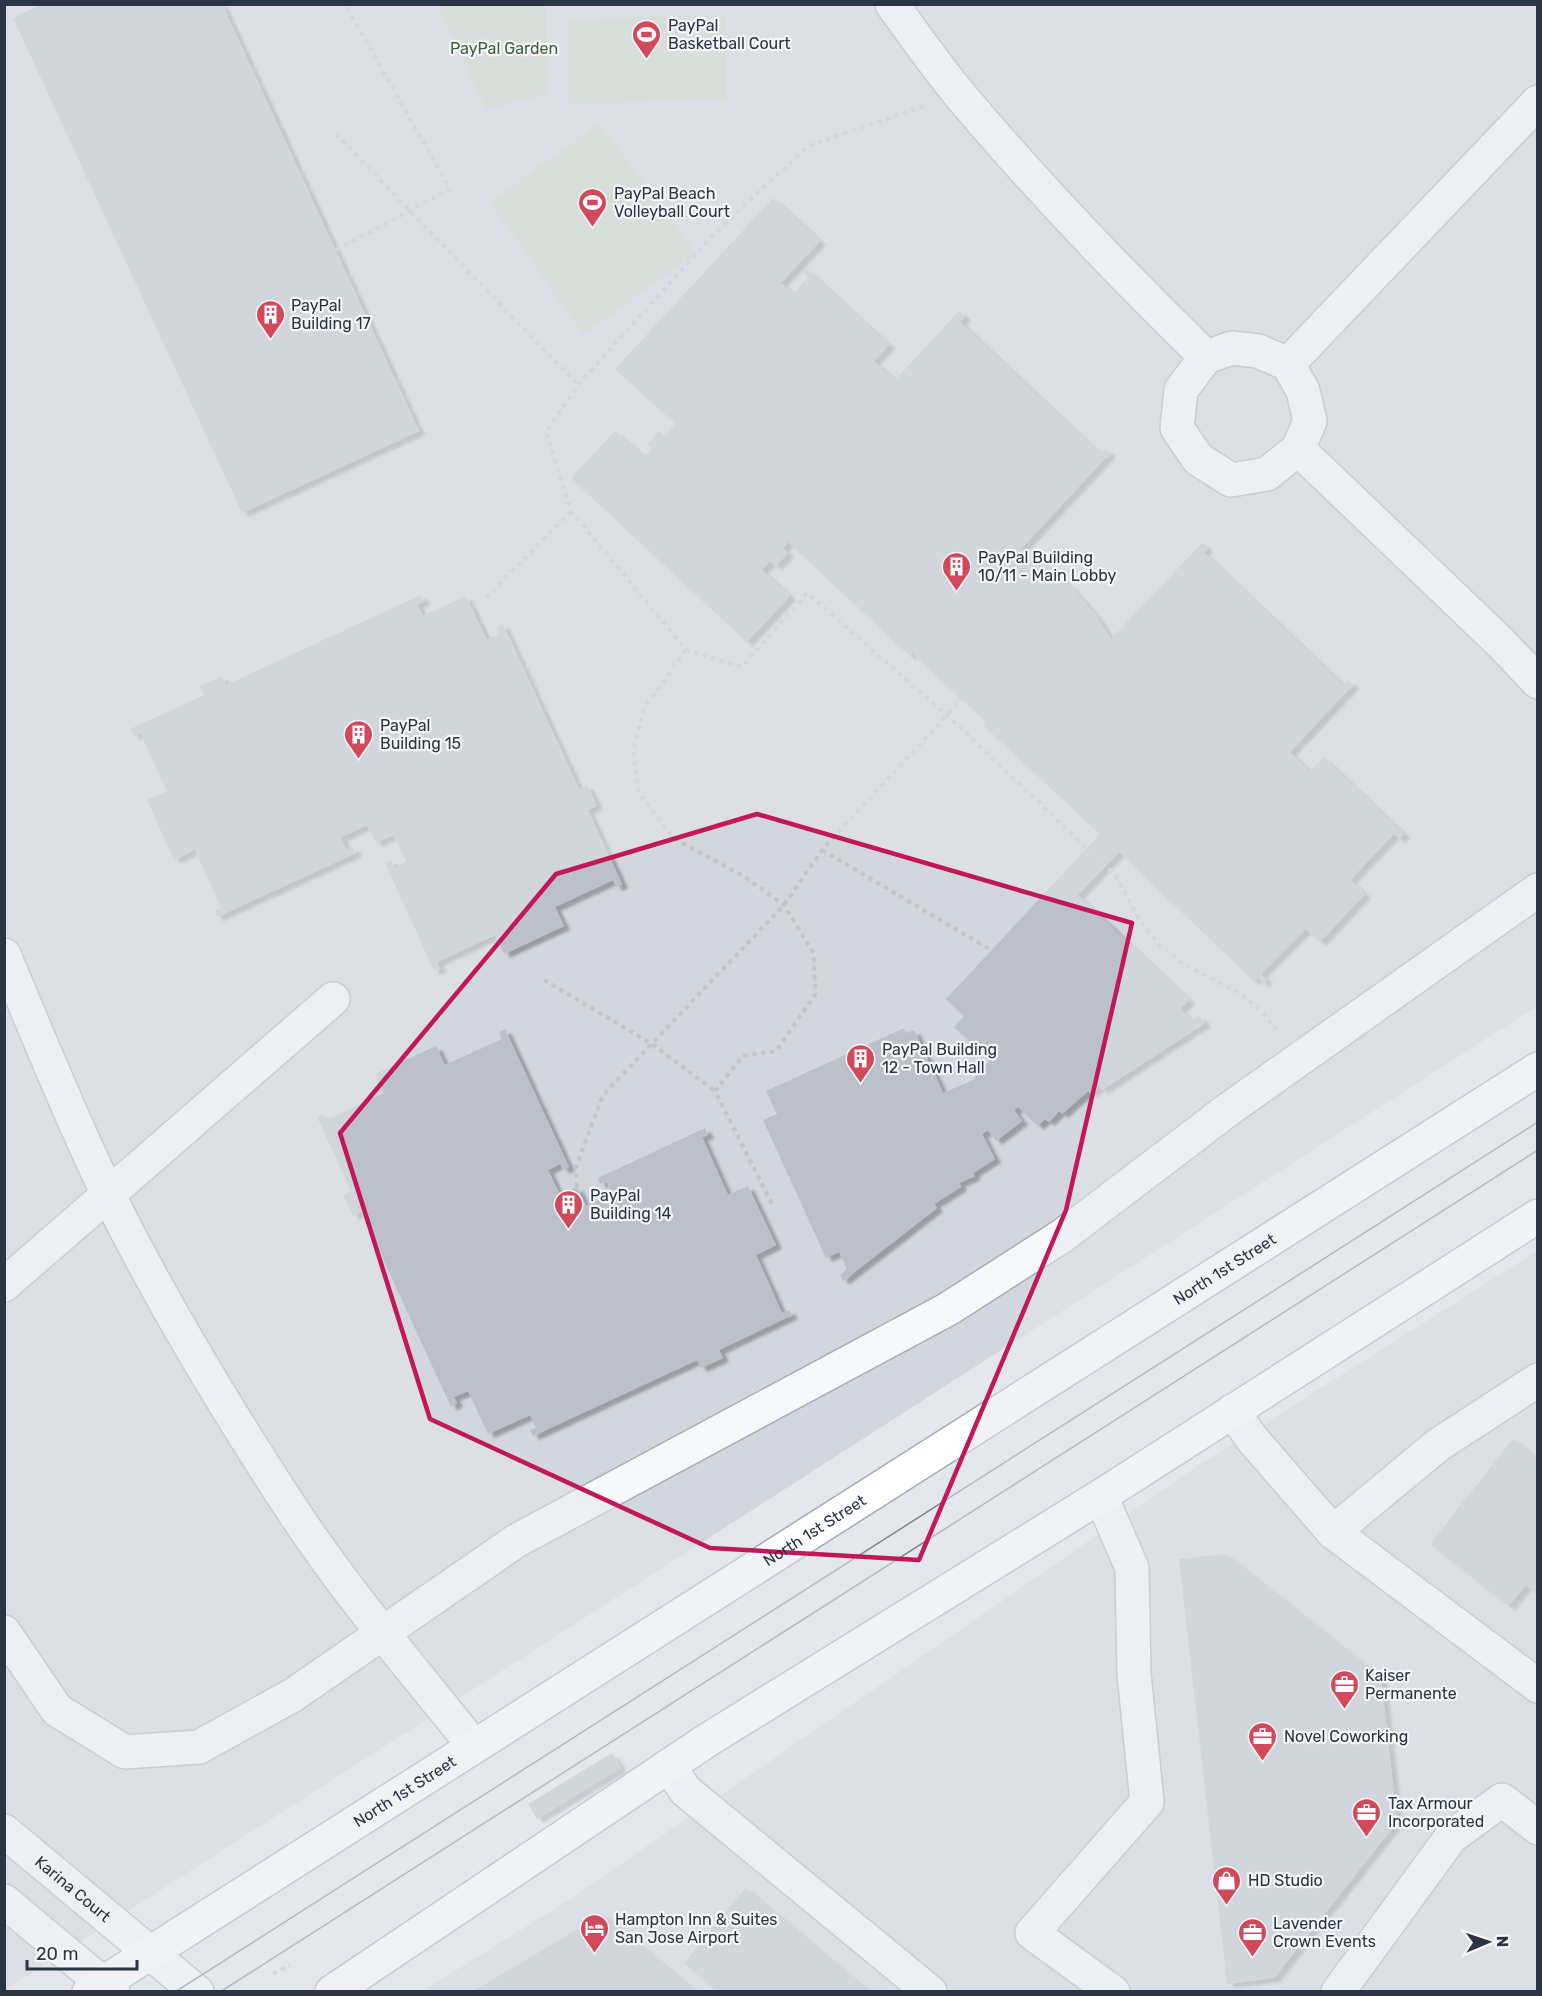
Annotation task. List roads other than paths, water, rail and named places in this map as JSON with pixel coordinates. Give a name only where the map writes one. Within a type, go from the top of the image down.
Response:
[{"type":"main road","name":"North 1st Street","points":[[102,1989],[152,1953],[474,1746],[1538,1070]]},
{"type":"main road","points":[[332,1992],[668,1766],[1101,1496],[1538,1216]]},
{"type":"street","points":[[892,4],[959,94],[1116,268],[1206,357]]},
{"type":"street","points":[[1288,364],[1538,102]]},
{"type":"street","points":[[1232,348],[1258,351],[1288,364],[1303,391],[1310,421],[1298,449],[1267,474],[1231,480],[1198,459],[1177,428],[1181,390],[1206,357],[1232,348]]},
{"type":"street","points":[[1298,449],[1501,643],[1538,682]]},
{"type":"street","points":[[4,1632],[57,1710],[125,1752],[199,1747],[293,1695],[384,1635],[516,1541],[948,1309],[1062,1236],[1299,1059],[1538,890]]},
{"type":"street","points":[[4,955],[60,1090],[109,1194],[166,1303],[226,1406],[294,1512],[384,1635],[474,1746]]},
{"type":"street","points":[[4,1285],[333,999]]},
{"type":"street","points":[[1333,1532],[1438,1445],[1538,1380]]},
{"type":"street","points":[[1232,1412],[1252,1440],[1333,1532],[1538,1686]]},
{"type":"street","points":[[1101,1496],[1132,1568],[1134,1674],[1147,1802],[1032,1933],[1113,1992]]},
{"type":"street","points":[[668,1766],[686,1791],[930,1992]]},
{"type":"street","points":[[1338,1992],[1451,1837],[1502,1800],[1538,1828]]},
{"type":"street","name":"Karina Court","points":[[4,1831],[197,1992]]},
{"type":"street","points":[[4,1901],[102,1989]]},
{"type":"tram line","points":[[175,1992],[1538,1122]]},
{"type":"tram line","points":[[220,1992],[1538,1150]]},
{"type":"place","name":"PayPal Basketball Court","points":[[647,60]]},
{"type":"place","name":"PayPal Beach Volleyball Court","points":[[593,228]]},
{"type":"place","name":"PayPal Building 17","points":[[270,340]]},
{"type":"place","name":"PayPal Building 10/11 - Main Lobby","points":[[957,592]]},
{"type":"place","name":"PayPal Building 15","points":[[359,760]]},
{"type":"place","name":"PayPal Building 12 - Town Hall","points":[[861,1084]]},
{"type":"place","name":"PayPal Building 14","points":[[569,1230]]},
{"type":"place","name":"Kaiser Permanente","points":[[1344,1710]]},
{"type":"place","name":"Novel Coworking","points":[[1263,1762]]},
{"type":"place","name":"Tax Armour Incorporated","points":[[1367,1838]]},
{"type":"place","name":"HD Studio","points":[[1227,1906]]},
{"type":"place","name":"Hampton Inn & Suites San Jose Airport","points":[[594,1954]]},
{"type":"place","name":"Lavender Crown Events","points":[[1252,1958]]},
{"type":"park label","name":"PayPal Garden","points":[[504,48]]}]
